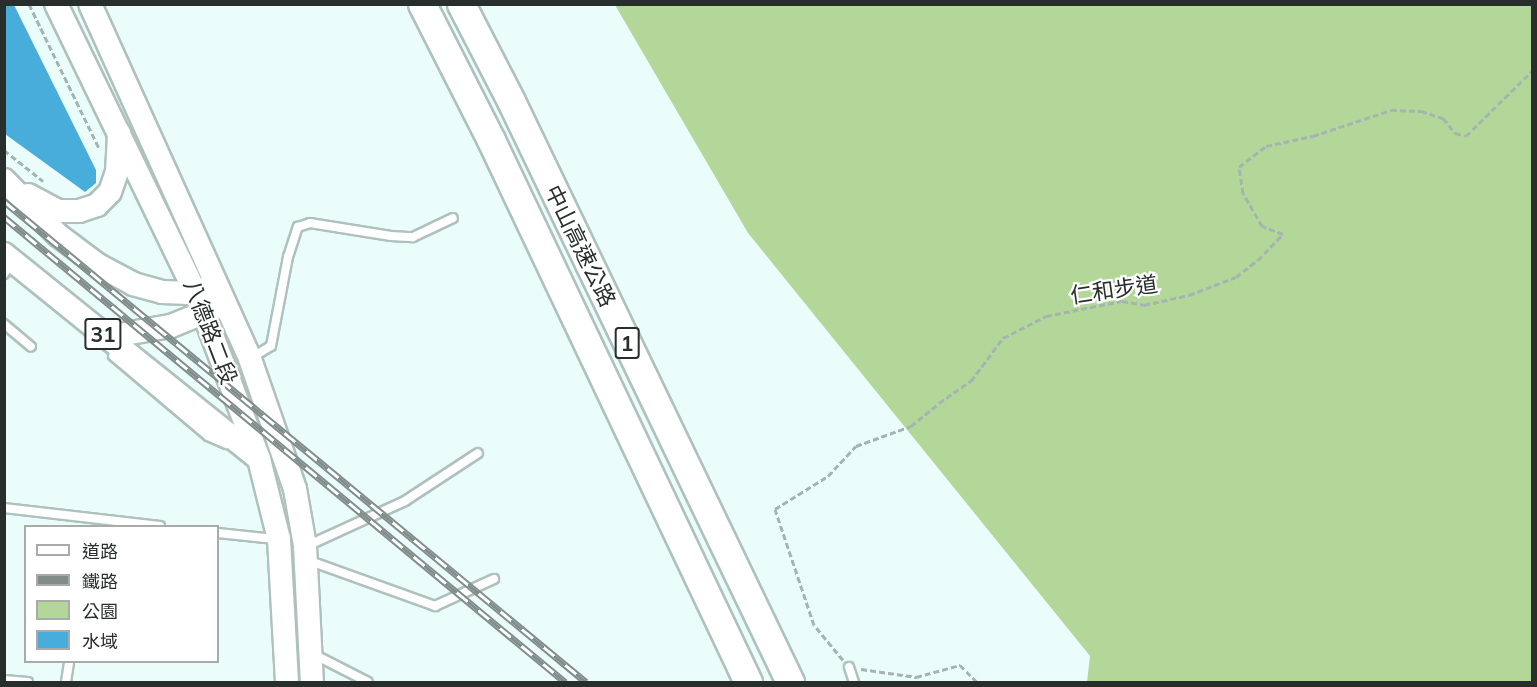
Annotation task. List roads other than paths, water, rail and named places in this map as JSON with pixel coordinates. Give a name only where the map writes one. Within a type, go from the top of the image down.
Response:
[{"type":"highway","name":"中山高速公路","points":[[422,4],[491,140],[748,682]]},
{"type":"highway","name":"中山高速公路","points":[[461,4],[511,101],[790,682]]},
{"type":"main road","name":"八德路二段","points":[[56,4],[118,129],[210,299],[250,359],[295,489],[305,553],[312,682]]},
{"type":"main road","name":"八德路二段","points":[[90,4],[210,299],[259,459],[279,539],[286,682]]},
{"type":"main road","name":"31","points":[[4,180],[38,203],[58,211],[79,211],[97,205],[110,192],[117,172],[118,129]]},
{"type":"main road","name":"31","points":[[4,180],[58,235],[98,266],[133,284],[162,292],[210,299]]},
{"type":"main road","name":"31","points":[[8,264],[108,345],[259,459]]},
{"type":"main road","name":"31","points":[[108,345],[171,326],[210,299]]},
{"type":"lane","points":[[250,359],[272,346],[288,257],[298,227],[317,224],[392,236],[413,237],[453,218]]},
{"type":"lane","points":[[8,264],[63,314]]},
{"type":"lane","points":[[4,324],[31,347]]},
{"type":"lane","points":[[305,553],[405,501],[478,453]]},
{"type":"lane","points":[[4,508],[85,523],[135,525]]},
{"type":"lane","points":[[219,532],[279,539]]},
{"type":"lane","points":[[305,553],[435,606],[494,579]]},
{"type":"lane","points":[[311,653],[368,682]]},
{"type":"lane","points":[[66,682],[69,663]]},
{"type":"lane","points":[[849,667],[854,682]]},
{"type":"lane","points":[[4,680],[28,682]]},
{"type":"water","points":[[5,4],[14,5],[96,170],[96,183],[85,192],[5,134]]},
{"type":"railway","points":[[4,201],[586,682]]},
{"type":"railway","points":[[4,217],[565,682]]}]
